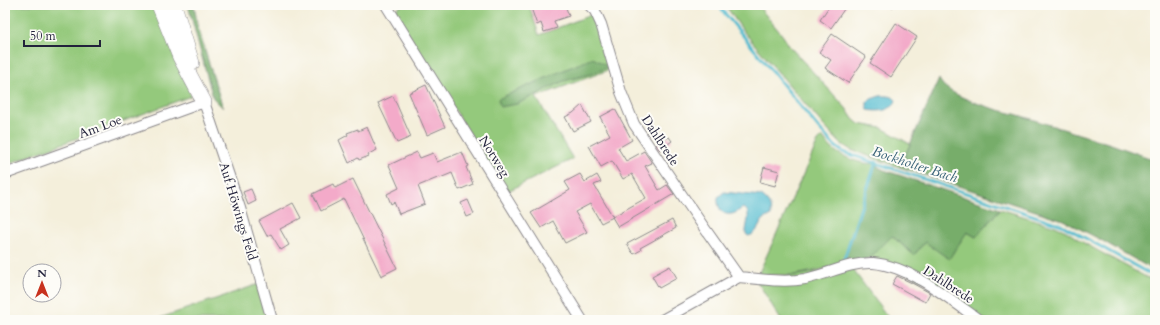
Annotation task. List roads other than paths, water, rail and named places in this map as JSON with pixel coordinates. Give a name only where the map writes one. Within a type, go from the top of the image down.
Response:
[{"type":"main road","name":"Auf Höwings Feld","points":[[159,5],[180,57],[204,102]]},
{"type":"main road","name":"Auf Höwings Feld","points":[[174,5],[204,102]]},
{"type":"street","name":"Dahlbrede","points":[[590,5],[595,11],[601,24],[621,92],[634,124],[738,277],[790,280],[805,279],[856,264],[872,263],[886,265],[904,271],[939,291],[979,320]]},
{"type":"street","name":"Notweg","points":[[391,6],[582,320]]},
{"type":"street","name":"Am Loe","points":[[5,174],[204,102]]},
{"type":"street","name":"Auf Höwings Feld","points":[[204,102],[240,208],[272,320]]},
{"type":"street","points":[[662,320],[738,277]]},
{"type":"water","points":[[880,96],[893,97],[896,100],[894,105],[888,109],[875,111],[868,110],[867,102]]},
{"type":"water","points":[[724,192],[761,196],[769,204],[771,216],[765,218],[756,231],[748,236],[746,231],[748,212],[746,210],[743,208],[734,213],[728,214],[720,210],[718,197]]},
{"type":"waterway","name":"Bockholter Bach","points":[[718,5],[820,130],[843,152],[1062,225],[1155,277]]},
{"type":"waterway","points":[[845,262],[844,259],[876,162]]}]
